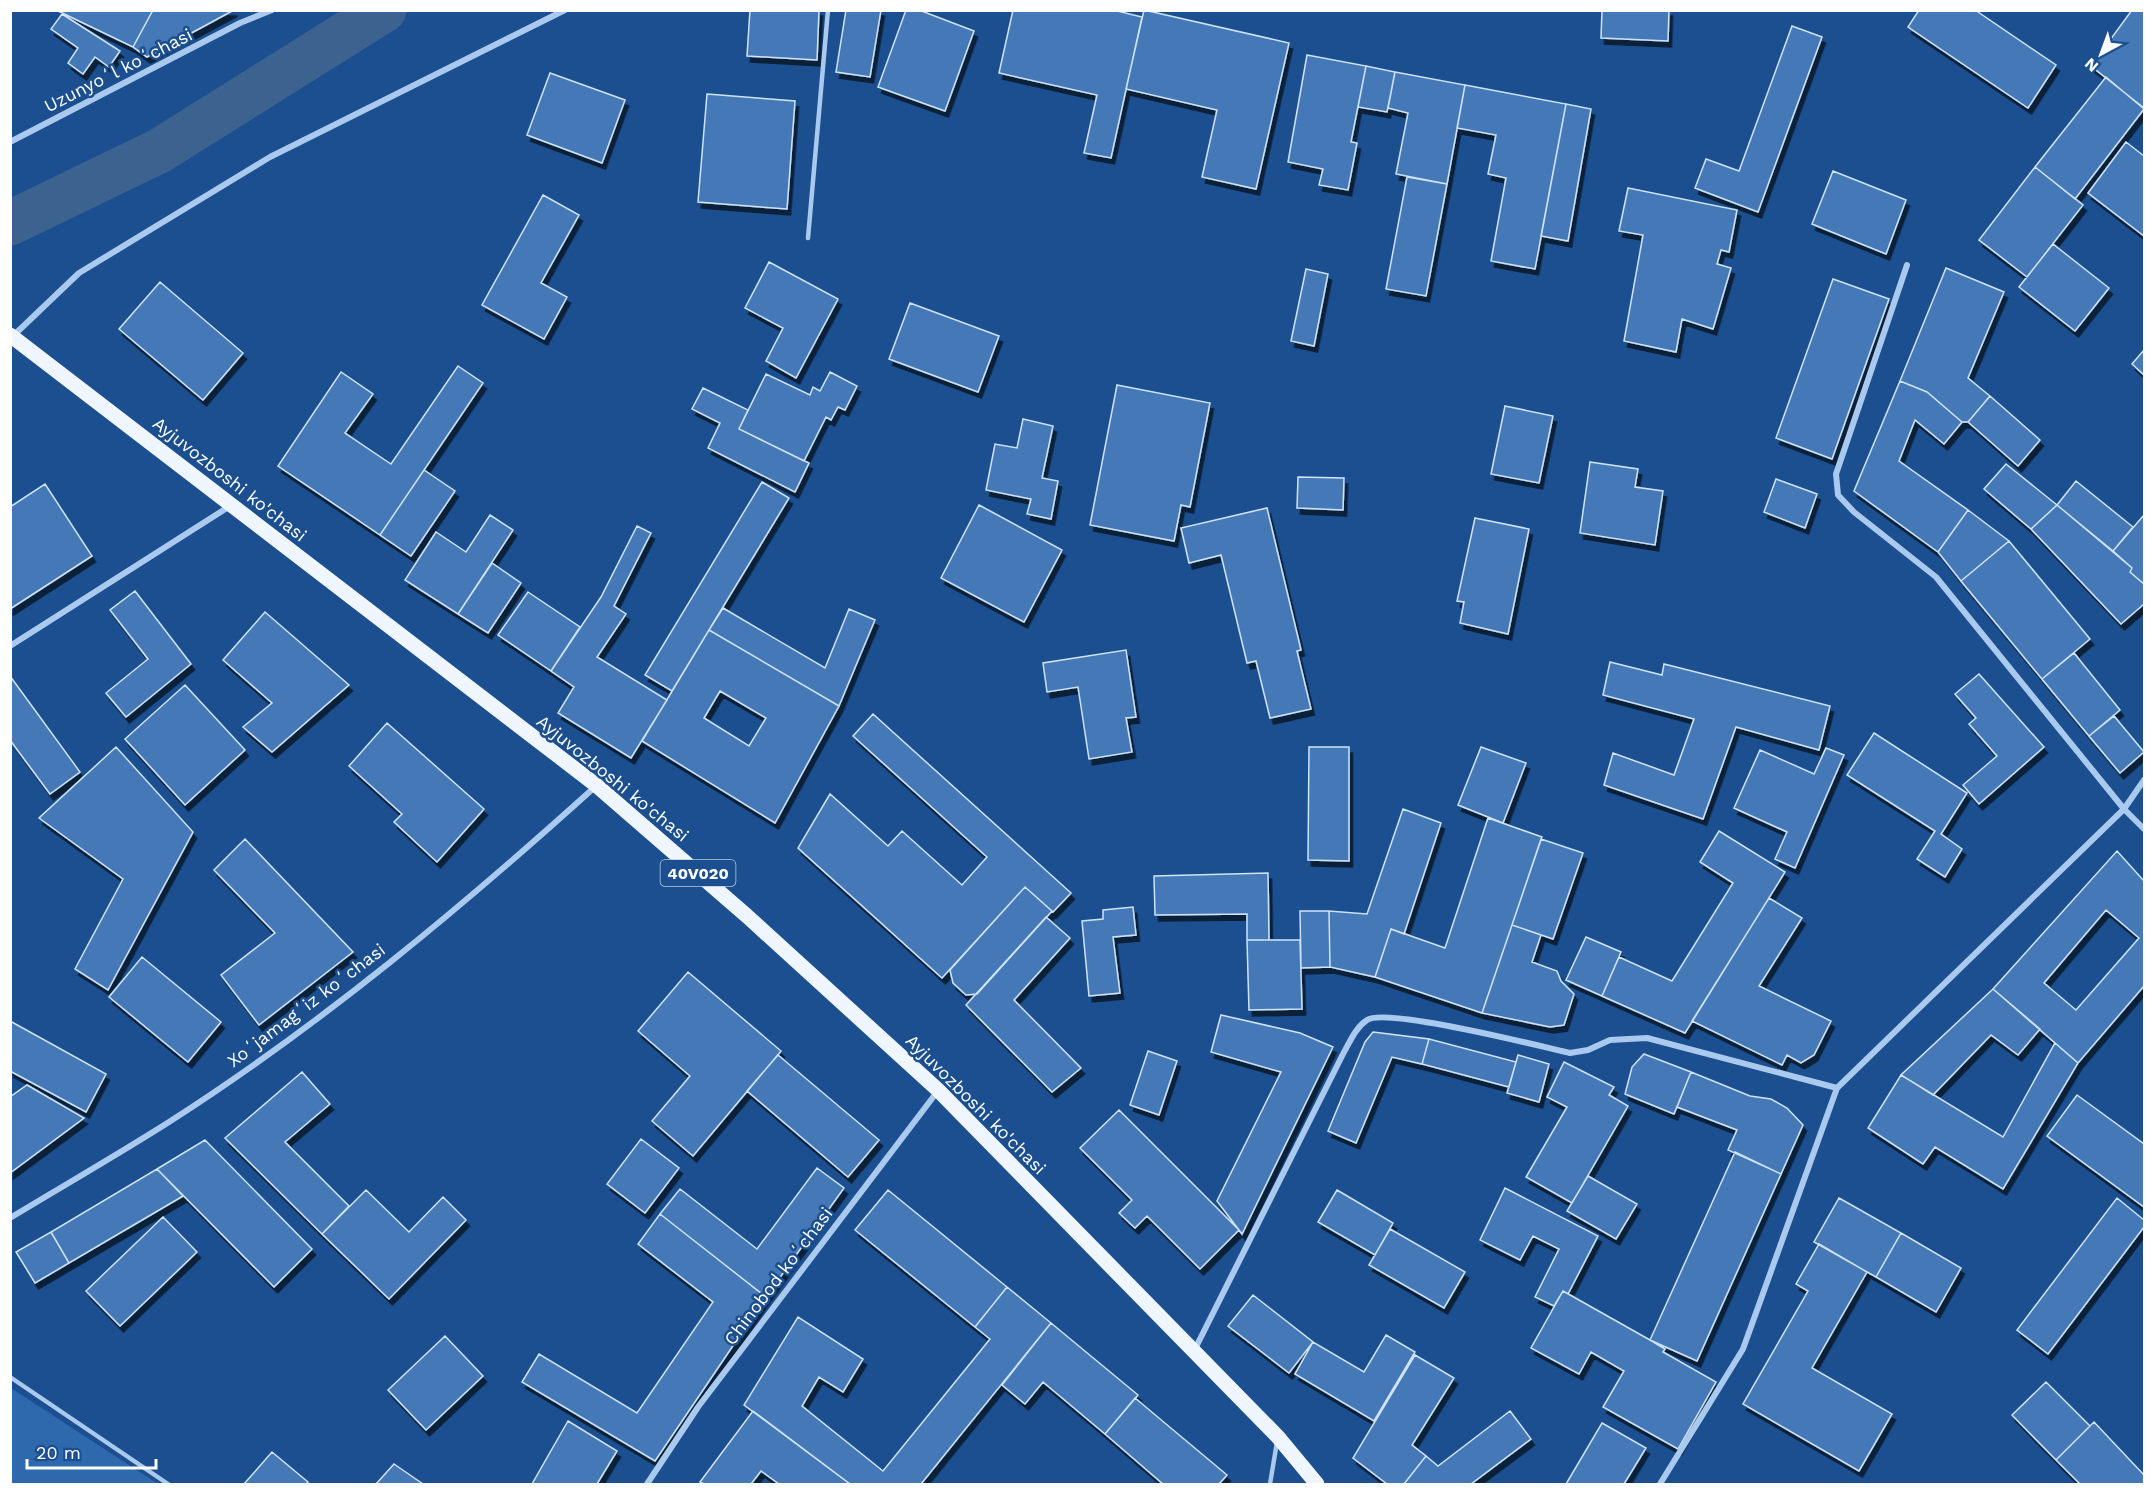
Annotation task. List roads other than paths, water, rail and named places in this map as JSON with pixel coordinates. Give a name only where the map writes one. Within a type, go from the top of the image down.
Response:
[{"type":"main road","name":"Ayjuvozboshi ko'chasi","points":[[11,336],[596,785],[747,916],[938,1090],[1278,1437],[1317,1485]]},
{"type":"street","name":"Uzunyoʻl koʻchasi","points":[[10,142],[240,23],[272,10]]},
{"type":"street","points":[[11,336],[79,273],[270,157],[565,10]]},
{"type":"street","points":[[1906,265],[1836,474],[1838,495],[1854,512],[1936,577],[2124,809],[2145,829]]},
{"type":"street","points":[[10,646],[232,505]]},
{"type":"street","points":[[1660,1485],[1743,1350],[1837,1088],[2124,809],[2145,780]]},
{"type":"street","name":"Xoʻjamagʻiz koʻchasi","points":[[10,1218],[170,1121],[324,1014],[485,886],[596,785]]},
{"type":"street","points":[[1194,1353],[1343,1054],[1356,1030],[1367,1019],[1381,1015],[1415,1020],[1570,1053],[1588,1050],[1610,1040],[1647,1038],[1837,1088]]},
{"type":"street","name":"Chinobod koʻchasi","points":[[647,1485],[698,1407],[938,1090]]},
{"type":"lane","points":[[808,238],[828,10]]},
{"type":"lane","points":[[10,1377],[168,1485]]},
{"type":"lane","points":[[1270,1485],[1278,1437]]},
{"type":"waterway","points":[[10,223],[159,151],[384,10]]}]
